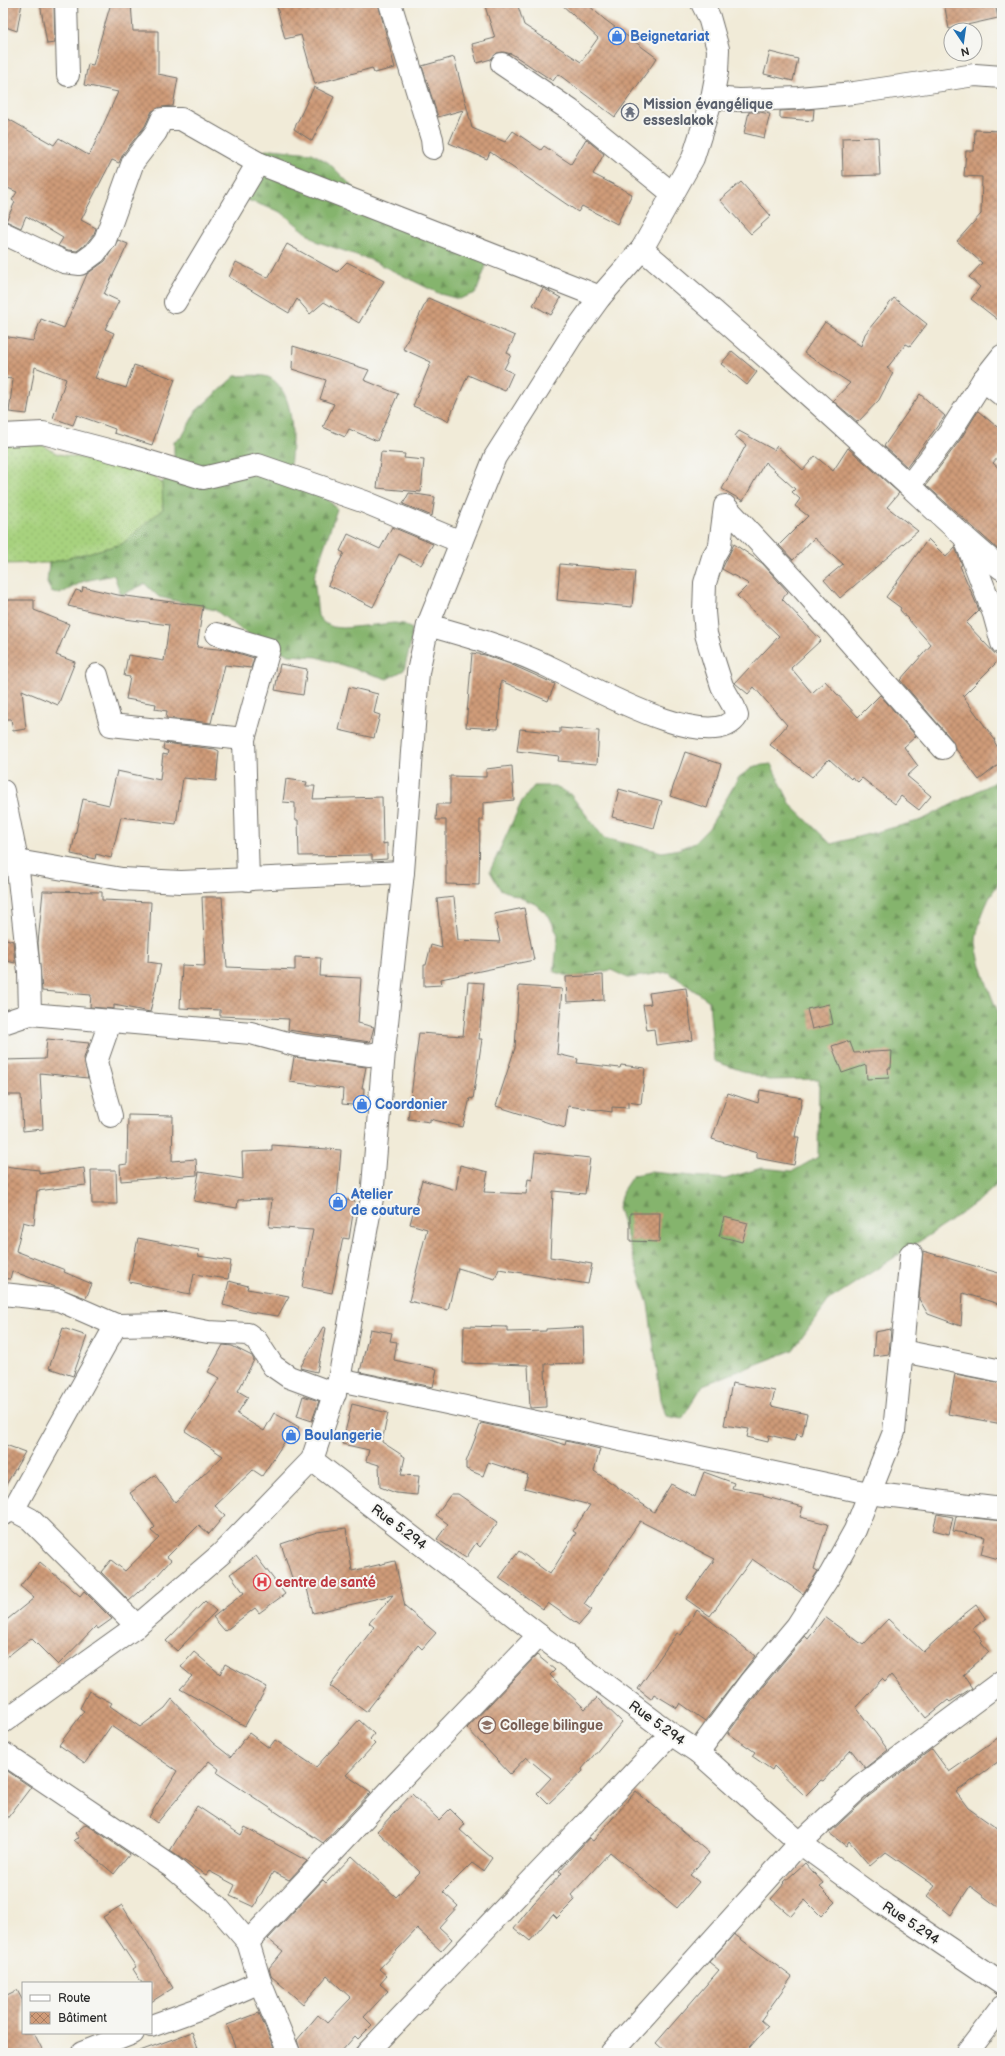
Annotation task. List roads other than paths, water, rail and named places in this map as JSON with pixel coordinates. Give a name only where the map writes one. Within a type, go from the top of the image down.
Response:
[{"type":"street","points":[[66,3],[68,75]]},
{"type":"street","points":[[390,3],[432,139],[433,148]]},
{"type":"street","points":[[3,1722],[137,1626],[222,1553],[312,1460],[337,1387],[372,1198],[384,1051],[403,872],[418,672],[428,625],[495,457],[571,337],[600,297],[642,249],[693,158],[712,98],[717,72],[718,49],[709,17],[702,3]]},
{"type":"street","points":[[502,64],[570,110],[673,194]]},
{"type":"street","points":[[712,98],[739,100],[799,98],[854,93],[975,75],[1002,77]]},
{"type":"street","points":[[3,233],[64,262],[80,264],[95,253],[104,240],[133,162],[156,132],[162,118],[181,119],[258,163],[600,297]]},
{"type":"street","points":[[175,302],[258,163]]},
{"type":"street","points":[[642,249],[764,354],[966,540],[1002,569]]},
{"type":"street","points":[[909,486],[950,432],[983,380],[1002,356]]},
{"type":"street","points":[[983,380],[1002,395]]},
{"type":"street","points":[[3,435],[43,433],[128,455],[202,478],[258,465],[365,502],[461,542]]},
{"type":"street","points":[[428,625],[490,643],[543,663],[630,707],[670,722],[716,730],[725,727],[732,723],[736,716],[734,707],[722,686],[710,648],[706,634],[704,612],[706,583],[713,557],[720,545],[725,506],[803,589],[943,748]]},
{"type":"street","points":[[966,540],[994,614],[1002,643]]},
{"type":"street","points":[[217,634],[269,649],[244,739],[248,880]]},
{"type":"street","points":[[98,675],[111,725],[244,739]]},
{"type":"street","points":[[3,791],[10,861],[29,972],[30,1014]]},
{"type":"street","points":[[10,861],[122,879],[181,882],[403,872]]},
{"type":"street","points":[[3,1023],[30,1014],[110,1022],[176,1025],[251,1033],[295,1045],[370,1055],[384,1051]]},
{"type":"street","points":[[110,1022],[96,1062],[111,1116]]},
{"type":"street","points":[[698,1752],[750,1682],[797,1626],[830,1575],[855,1530],[868,1493],[894,1432],[911,1254]]},
{"type":"street","points":[[3,1294],[59,1300],[116,1325],[167,1324],[208,1332],[248,1334],[256,1340],[273,1366],[289,1377],[868,1493],[1002,1509]]},
{"type":"street","points":[[116,1325],[8,1512],[30,1519],[137,1626]]},
{"type":"street","points":[[902,1350],[1002,1371]]},
{"type":"street","name":"Rue 5.294","points":[[312,1460],[539,1635],[671,1734],[698,1752],[800,1843],[885,1905],[1002,1984]]},
{"type":"street","points":[[248,1942],[396,1784],[539,1635]]},
{"type":"street","points":[[611,2053],[800,1843],[862,1786],[1002,1680]]},
{"type":"street","points":[[366,2053],[671,1734]]},
{"type":"street","points":[[3,1753],[172,1867],[216,1905],[248,1942],[260,1982],[289,2053]]},
{"type":"street","points":[[152,2026],[202,2008],[260,1982]]},
{"type":"street","points":[[967,2053],[1002,2007]]},
{"type":"street","points":[[82,2053],[130,2034]]},
{"type":"place","name":"Beignetariat","points":[[617,36]]},
{"type":"place","name":"Mission évangélique esseslakok","points":[[630,112]]},
{"type":"place","name":"Coordonier","points":[[362,1104]]},
{"type":"place","name":"Atelier de couture","points":[[338,1202]]},
{"type":"place","name":"Boulangerie","points":[[291,1435]]},
{"type":"place","name":"centre de santé","points":[[262,1582]]},
{"type":"place","name":"College bilingue","points":[[487,1725]]}]
